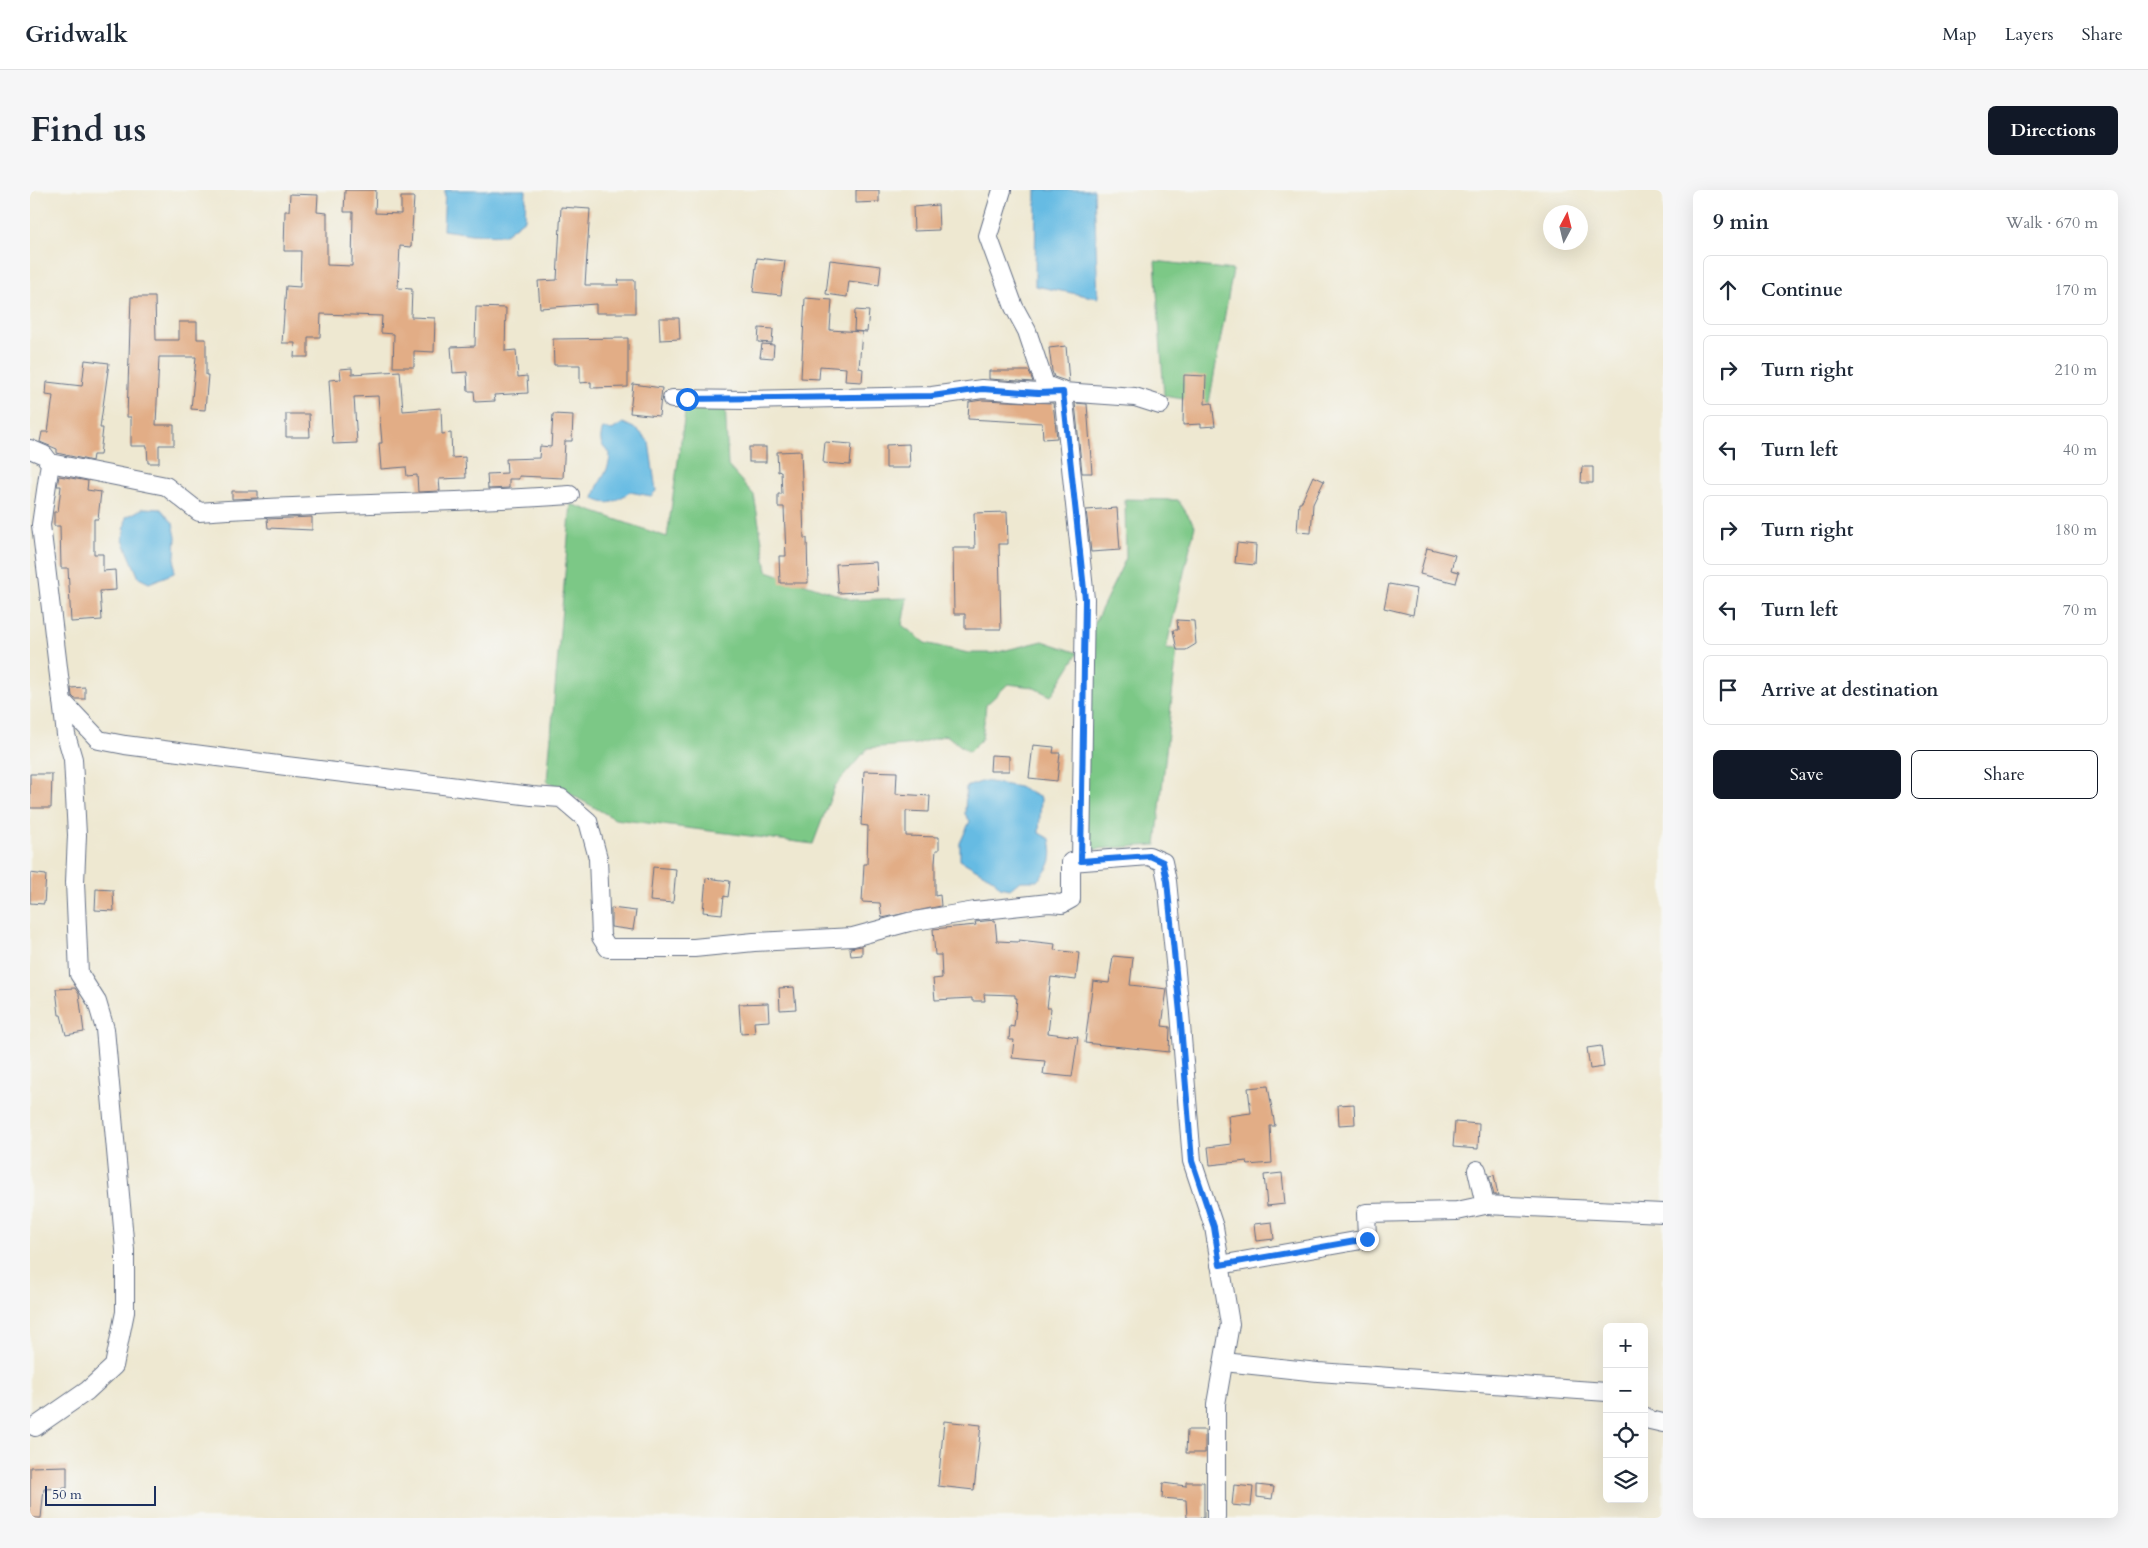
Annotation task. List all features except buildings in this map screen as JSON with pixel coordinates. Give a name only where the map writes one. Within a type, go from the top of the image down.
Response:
[{"type":"street","points":[[1002,190],[988,236],[1014,307],[1027,331],[1045,385],[1063,392]]},
{"type":"street","points":[[672,399],[932,396],[982,389],[1135,397],[1160,405]]},
{"type":"street","points":[[1063,392],[1085,599],[1081,861]]},
{"type":"street","points":[[30,449],[44,455],[50,463],[166,486],[199,512],[268,507],[510,499],[570,495]]},
{"type":"street","points":[[35,1426],[87,1392],[114,1366],[125,1312],[125,1250],[109,1091],[105,1030],[97,1002],[79,974],[75,882],[77,835],[73,759],[66,735],[41,525],[50,463]]},
{"type":"street","points":[[62,701],[99,740],[125,745],[532,796],[561,798],[588,821],[598,858],[601,937],[608,948],[694,948],[754,942],[853,938],[909,922],[1048,903],[1062,904],[1071,899],[1071,862],[1150,856],[1163,862],[1167,881],[1180,1013],[1192,1161],[1214,1227],[1230,1324],[1216,1404],[1216,1518]]},
{"type":"street","points":[[1476,1170],[1485,1205]]},
{"type":"street","points":[[1220,1265],[1367,1239],[1366,1213],[1457,1211],[1485,1205],[1663,1213]]},
{"type":"street","points":[[1224,1362],[1318,1372],[1603,1392]]},
{"type":"street","points":[[1648,1419],[1663,1423]]},
{"type":"green space","points":[[1155,261],[1233,270],[1209,403],[1164,396]]},
{"type":"green space","points":[[687,399],[725,400],[728,466],[754,495],[767,571],[853,600],[907,598],[902,625],[925,643],[968,653],[994,653],[1043,641],[1078,653],[1051,696],[1032,687],[1008,684],[986,705],[982,739],[969,752],[946,735],[916,744],[868,748],[835,786],[813,844],[615,819],[547,781],[571,504],[667,537]]},
{"type":"green space","points":[[1125,499],[1178,500],[1195,526],[1166,649],[1177,650],[1156,845],[1081,850],[1083,647],[1126,558]]},
{"type":"water","points":[[445,190],[526,190],[525,219],[504,235],[471,234],[443,230]]},
{"type":"water","points":[[1036,190],[1094,190],[1098,298],[1035,286]]},
{"type":"water","points":[[623,423],[638,430],[649,442],[656,491],[651,496],[630,492],[612,502],[604,503],[594,499],[598,486],[608,467],[610,453],[604,448],[601,436],[603,428],[612,430]]},
{"type":"water","points":[[144,508],[161,509],[173,523],[176,537],[174,573],[149,583],[139,578],[123,540],[126,517]]},
{"type":"water","points":[[984,781],[1019,787],[1041,798],[1039,833],[1050,839],[1052,852],[1046,871],[1037,881],[1020,881],[1010,889],[1000,887],[993,879],[960,860],[960,843],[970,821],[965,814],[966,787]]},
{"type":"route","points":[[687,399],[834,399],[932,396],[982,389],[1038,393],[1063,392],[1085,599],[1081,861],[1125,856],[1150,856],[1163,862],[1167,881],[1180,1013],[1192,1161],[1214,1227],[1220,1265],[1367,1239]]}]
